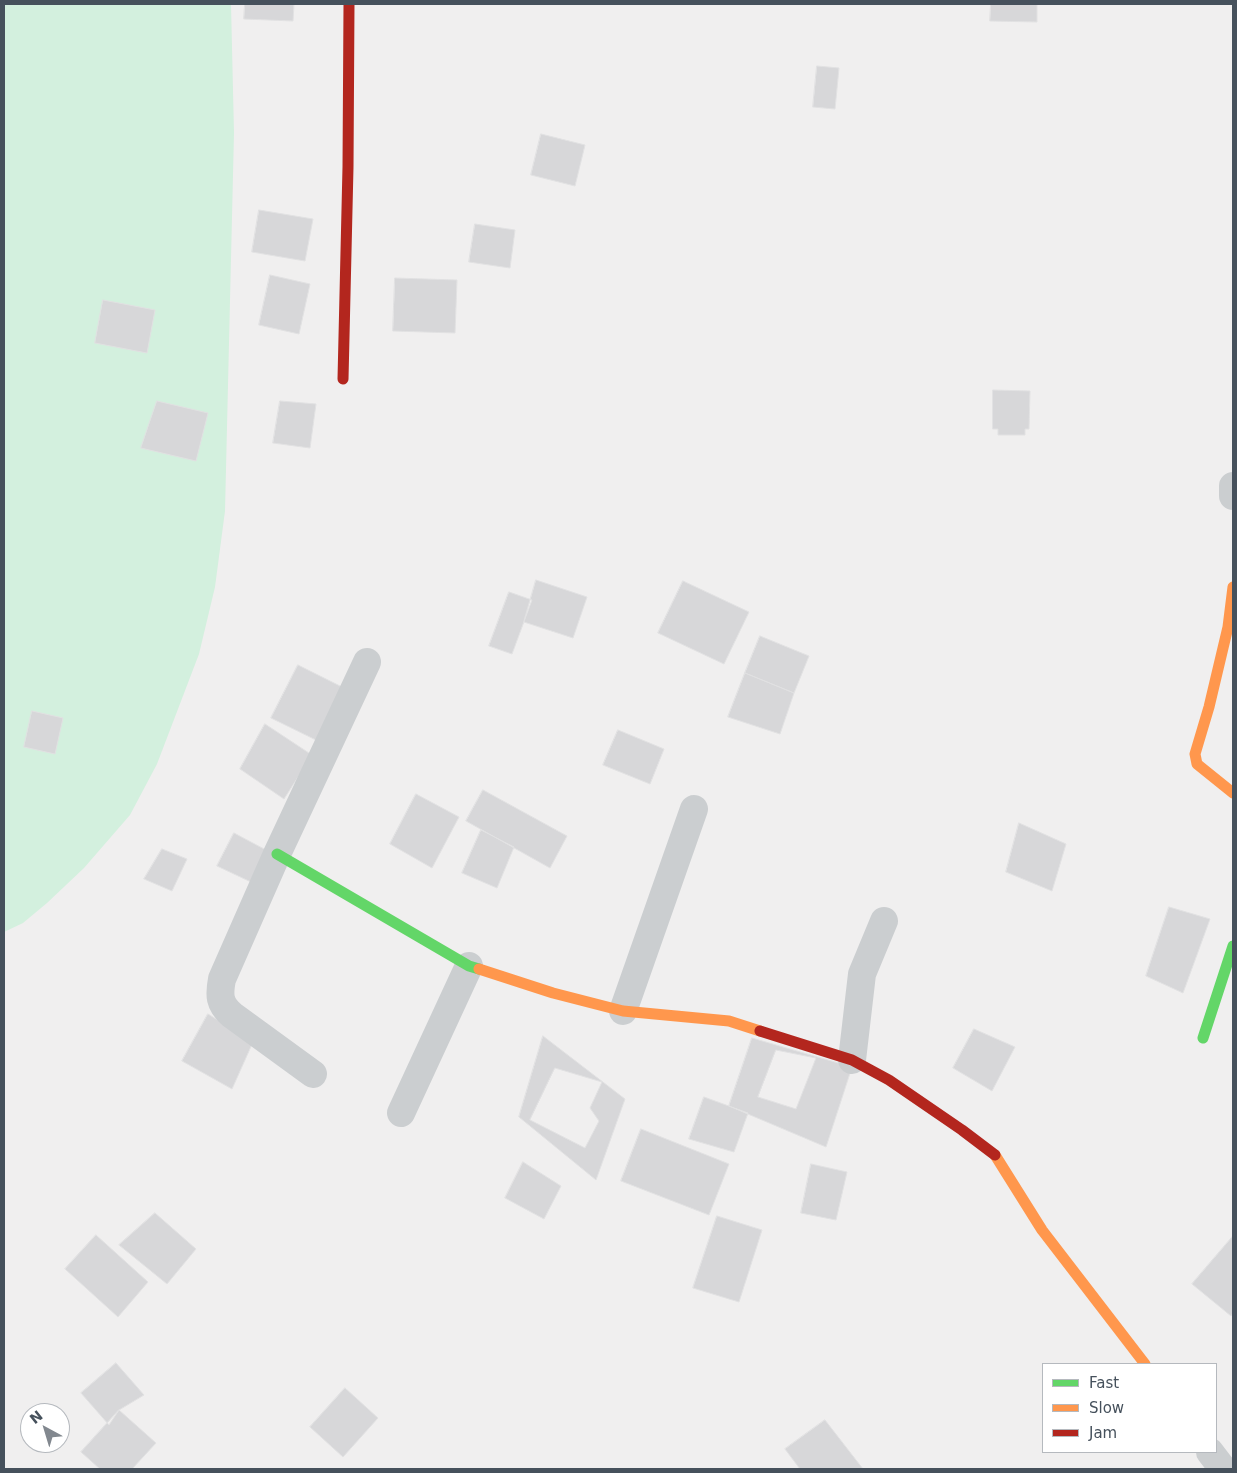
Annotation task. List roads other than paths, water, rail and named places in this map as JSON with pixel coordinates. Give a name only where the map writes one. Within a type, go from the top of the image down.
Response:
[{"type":"street","points":[[343,379],[348,167],[349,4]]},
{"type":"street","points":[[1233,486],[1233,496]]},
{"type":"street","points":[[1233,587],[1228,627],[1209,707],[1195,754],[1197,764],[1233,793]]},
{"type":"street","points":[[312,1074],[232,1015],[224,1008],[219,996],[222,979],[277,854],[367,662]]},
{"type":"street","points":[[623,1011],[694,809]]},
{"type":"street","points":[[277,854],[469,966],[553,993],[623,1011],[729,1021],[852,1060],[888,1080],[993,1153],[1042,1230],[1144,1363]]},
{"type":"street","points":[[852,1060],[862,974],[884,921]]},
{"type":"street","points":[[1203,1038],[1233,946]]},
{"type":"street","points":[[402,1114],[469,966]]},
{"type":"street","points":[[1211,1453],[1224,1469]]}]
